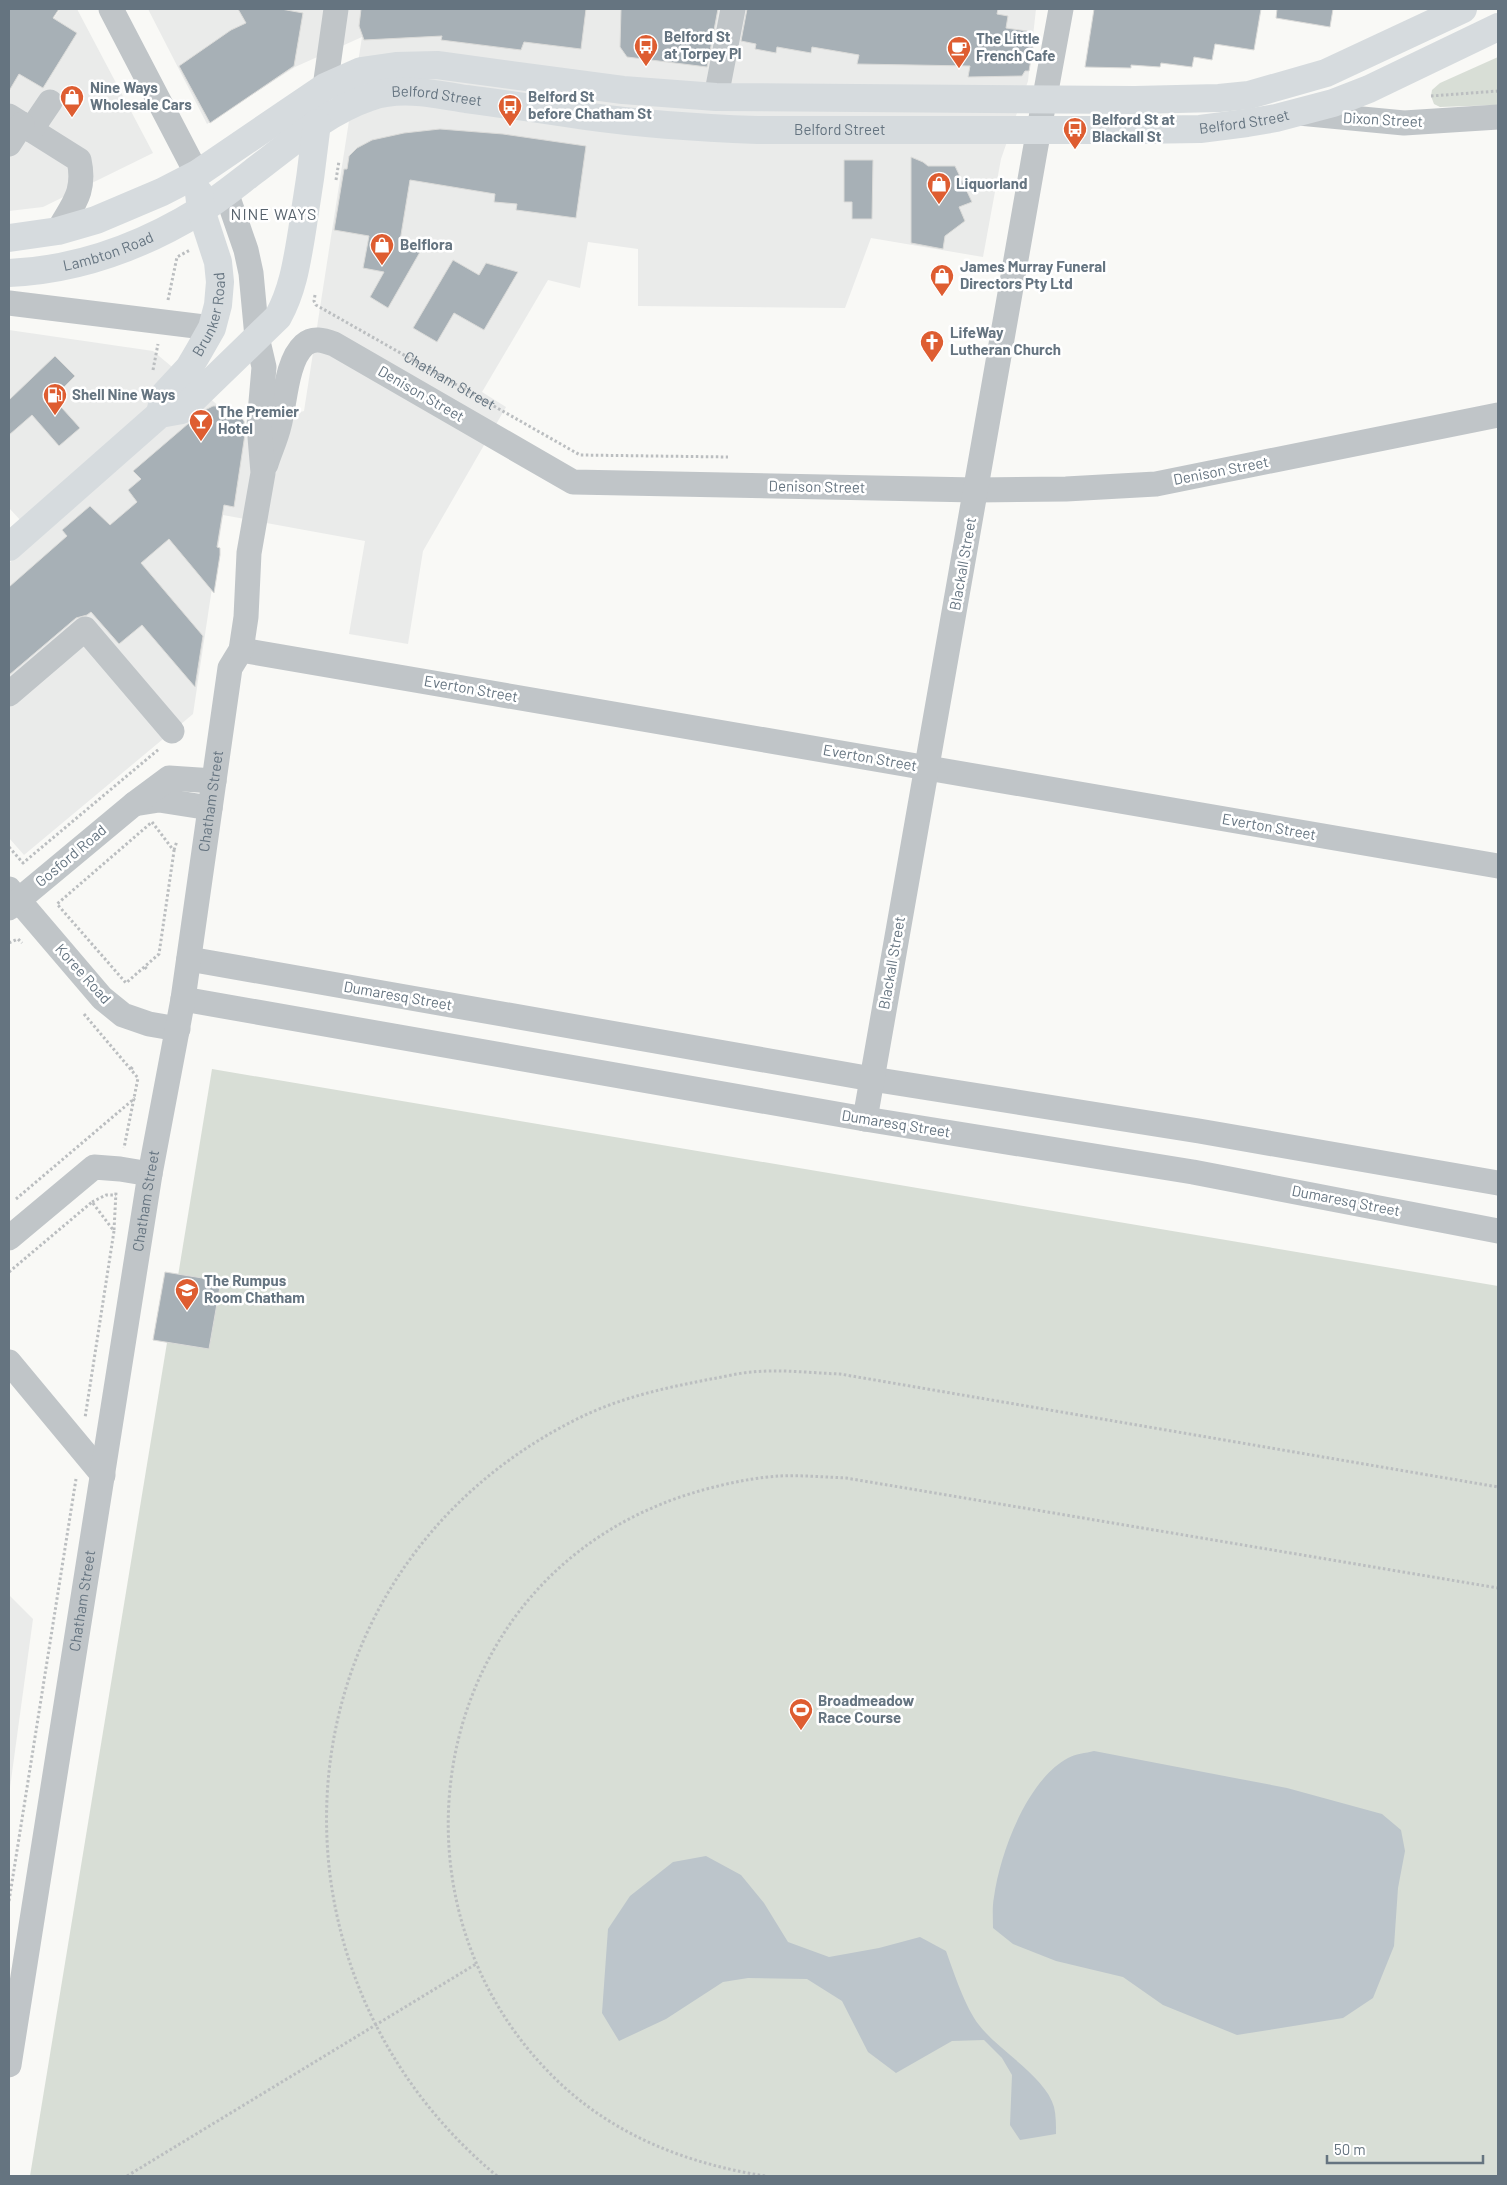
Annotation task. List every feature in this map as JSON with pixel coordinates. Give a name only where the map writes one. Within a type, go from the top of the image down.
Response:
[{"type":"main road","name":"Belford Street","points":[[197,174],[325,87],[361,71],[396,66],[437,65],[623,90],[716,97],[1135,100],[1219,98],[1249,95],[1326,73],[1463,9]]},
{"type":"main road","name":"Belford Street","points":[[201,210],[317,123],[344,107],[372,96],[400,92],[449,96],[586,116],[690,128],[757,130],[1038,130],[1200,128],[1247,123],[1298,113],[1333,103],[1369,89],[1498,27]]},
{"type":"main road","points":[[257,337],[278,316],[291,289],[308,198],[317,123]]},
{"type":"main road","points":[[9,238],[58,231],[96,220],[133,205],[197,174],[226,192]]},
{"type":"main road","name":"Brunker Road","points":[[160,414],[164,395],[189,368],[212,328],[218,305],[220,282],[218,262],[201,210],[197,174]]},
{"type":"main road","name":"Lambton Road","points":[[9,274],[60,267],[104,257],[142,241],[201,210]]},
{"type":"main road","name":"Brunker Road","points":[[9,547],[160,414],[182,410],[257,337]]},
{"type":"street","points":[[111,9],[197,174]]},
{"type":"street","points":[[716,97],[733,9]]},
{"type":"street","name":"Blackall Street","points":[[865,1119],[1038,130],[1062,9]]},
{"type":"street","points":[[325,87],[336,10]]},
{"type":"street","points":[[50,102],[18,129],[79,160],[82,176],[81,186],[58,231]]},
{"type":"street","name":"Dixon Street","points":[[1298,113],[1404,123],[1498,118]]},
{"type":"street","name":"Chatham Street","points":[[9,2065],[150,1174],[183,1000],[230,668],[242,650],[246,617],[249,553],[263,473],[259,425],[264,367],[257,337],[251,272],[244,242],[226,192]]},
{"type":"street","points":[[9,303],[212,328]]},
{"type":"street","name":"Denison Street","points":[[263,473],[279,427],[290,371],[304,345],[313,340],[322,340],[334,344],[573,482],[976,490],[1066,489],[1156,484],[1498,415]]},
{"type":"street","points":[[9,694],[85,629],[168,738]]},
{"type":"street","name":"Everton Street","points":[[242,650],[1498,866]]},
{"type":"street","name":"Gosford Road","points":[[12,899],[169,778],[214,781]]},
{"type":"street","points":[[134,804],[159,800],[210,808]]},
{"type":"street","name":"Koree Road","points":[[12,899],[102,998],[123,1015],[149,1024],[178,1029]]},
{"type":"street","name":"Dumaresq Street","points":[[189,959],[872,1079],[1199,1131],[1498,1183]]},
{"type":"street","name":"Dumaresq Street","points":[[183,1000],[865,1119],[1194,1172],[1498,1230]]},
{"type":"street","points":[[600,1073],[607,1033]]},
{"type":"street","points":[[1194,1172],[1199,1131]]},
{"type":"street","points":[[9,1238],[94,1167],[150,1174]]},
{"type":"street","points":[[9,1362],[103,1475]]},
{"type":"path","points":[[1431,96],[1498,91]]},
{"type":"path","points":[[335,189],[339,161]]},
{"type":"path","points":[[166,308],[177,257]]},
{"type":"path","name":"Chatham Street","points":[[317,286],[314,301],[316,305],[580,455],[728,457]]},
{"type":"path","points":[[151,377],[159,336]]},
{"type":"path","points":[[9,847],[23,864],[168,738]]},
{"type":"path","points":[[174,851],[152,822],[57,904],[126,982],[159,954],[177,841]]},
{"type":"path","points":[[9,943],[18,939],[24,944]]},
{"type":"path","points":[[144,967],[148,971]]},
{"type":"path","points":[[80,1010],[138,1078],[136,1098],[124,1149]]},
{"type":"path","points":[[130,1069],[134,1065]]},
{"type":"path","points":[[9,1206],[136,1098]]},
{"type":"path","points":[[9,1272],[92,1202],[106,1195],[116,1194],[114,1231],[9,1901]]},
{"type":"path","points":[[92,1202],[114,1231]]},
{"type":"path","points":[[497,2176],[449,2132],[423,2102],[400,2070],[375,2026],[349,1965],[339,1927],[331,1888],[327,1850],[326,1811],[331,1762],[343,1699],[367,1634],[400,1574],[443,1520],[493,1472],[548,1434],[577,1419],[638,1395],[670,1386],[753,1372],[840,1374],[1498,1488]]},
{"type":"path","points":[[765,2176],[725,2170],[667,2151],[639,2139],[587,2106],[558,2082],[505,2018],[476,1964],[463,1928],[451,1877],[448,1816],[454,1756],[460,1730],[478,1680],[490,1656],[520,1611],[556,1572],[577,1554],[620,1525],[665,1502],[714,1488],[778,1476],[846,1478],[1498,1588]]},
{"type":"path","points":[[127,2176],[476,1964]]},
{"type":"shaded area","name":"Nine Ways Wholesale Cars","points":[[60,9],[77,9],[153,153],[43,207],[9,211],[9,83],[13,81]]},
{"type":"shaded area","points":[[148,9],[1036,9],[1028,81],[1001,159],[983,257],[871,238],[845,308],[638,306],[638,249],[588,242],[580,288],[548,280],[482,392],[506,407],[423,551],[408,644],[349,634],[365,541],[223,515],[193,714],[24,855],[9,838],[9,563],[37,538],[9,508],[9,330],[153,351],[220,407],[238,428],[304,411],[362,37],[295,67],[207,124]]},
{"type":"shaded area","points":[[1498,57],[1498,105],[1440,107],[1434,104],[1431,96],[1432,90],[1440,83]]},
{"type":"shaded area","name":"Broadmeadow Race Course","points":[[212,1069],[1498,1286],[1498,2176],[30,2176]]},
{"type":"shaded area","points":[[9,1595],[33,1619],[9,1795]]},
{"type":"shaded area","points":[[1094,1751],[1287,1788],[1382,1814],[1401,1830],[1405,1851],[1398,1888],[1394,1946],[1373,1998],[1343,2018],[1237,2035],[1163,2005],[1123,1977],[1056,1961],[1013,1944],[993,1928],[993,1901],[1002,1860],[1009,1839],[1028,1800],[1053,1768],[1068,1758]]},
{"type":"shaded area","points":[[706,1856],[741,1875],[764,1903],[788,1942],[829,1957],[879,1948],[920,1937],[946,1951],[956,1979],[974,2018],[998,2045],[1042,2085],[1049,2096],[1055,2110],[1056,2134],[1020,2140],[1010,2125],[1012,2075],[1002,2058],[984,2040],[952,2041],[896,2073],[868,2052],[842,2001],[807,1979],[748,1978],[723,1982],[666,2019],[619,2041],[602,2013],[608,1929],[630,1896],[673,1862]]},
{"type":"building","points":[[9,9],[59,9],[53,18],[77,33],[43,88],[19,74],[9,91]]},
{"type":"building","points":[[238,9],[281,9],[303,13],[294,66],[210,123],[179,66],[231,30],[246,23]]},
{"type":"building","points":[[361,9],[586,9],[581,49],[524,42],[521,50],[441,40],[442,36],[364,40],[359,26]]},
{"type":"building","points":[[621,9],[718,9],[707,67],[627,57],[620,47]]},
{"type":"building","points":[[747,9],[998,9],[997,14],[1008,16],[1006,28],[1027,31],[1024,45],[1033,47],[1029,71],[1025,71],[1022,76],[968,77],[970,66],[857,64],[859,55],[812,47],[811,53],[777,47],[776,53],[755,49],[756,44],[741,41]]},
{"type":"building","points":[[1094,9],[1261,9],[1254,50],[1215,44],[1212,60],[1194,57],[1192,67],[1161,63],[1160,67],[1131,65],[1131,68],[1085,67]]},
{"type":"building","points":[[1277,9],[1333,9],[1330,27],[1276,18]]},
{"type":"building","points":[[440,129],[503,134],[586,146],[576,218],[516,210],[517,204],[494,202],[495,194],[410,180],[400,241],[424,245],[388,308],[370,297],[384,272],[363,268],[369,236],[334,230],[344,169],[347,169],[349,156],[357,148],[372,140],[404,133]]},
{"type":"building","name":"Liquorland","points":[[911,157],[928,166],[955,166],[972,202],[959,207],[965,221],[945,236],[943,249],[911,243]]},
{"type":"building","points":[[844,160],[873,160],[872,219],[852,219],[852,202],[844,202]]},
{"type":"building","points":[[453,260],[479,275],[486,263],[518,272],[484,330],[454,313],[437,342],[413,328]]},
{"type":"building","points":[[55,356],[75,376],[53,398],[80,428],[59,446],[32,415],[9,435],[9,400]]},
{"type":"building","points":[[213,406],[226,406],[234,409],[244,421],[245,434],[234,507],[224,505],[217,547],[220,548],[220,555],[214,593],[169,539],[141,563],[203,636],[195,687],[142,625],[119,644],[91,612],[76,618],[9,675],[9,587],[67,536],[62,530],[90,506],[110,525],[137,502],[128,490],[141,479],[133,471],[203,411]]},
{"type":"building","name":"The Rumpus Room Chatham","points":[[165,1272],[221,1281],[209,1349],[153,1340]]},
{"type":"place","name":"Belford St at Torpey Pl","points":[[646,67]]},
{"type":"place","name":"The Little French Cafe","points":[[959,69]]},
{"type":"place","name":"Nine Ways Wholesale Cars","points":[[72,118]]},
{"type":"place","name":"Belford St before Chatham St","points":[[510,127]]},
{"type":"place","name":"Belford St at Blackall St","points":[[1075,150]]},
{"type":"place","name":"Liquorland","points":[[939,205]]},
{"type":"place","name":"Belflora","points":[[382,266]]},
{"type":"place","name":"James Murray Funeral Directors Pty Ltd","points":[[942,297]]},
{"type":"place","name":"LifeWay Lutheran Church","points":[[932,363]]},
{"type":"place","name":"Shell Nine Ways","points":[[55,416]]},
{"type":"place","name":"The Premier Hotel","points":[[201,442]]},
{"type":"place","name":"The Rumpus Room Chatham","points":[[187,1311]]},
{"type":"place","name":"Broadmeadow Race Course","points":[[801,1731]]},
{"type":"district","name":"NINE WAYS","points":[[274,214]]}]
